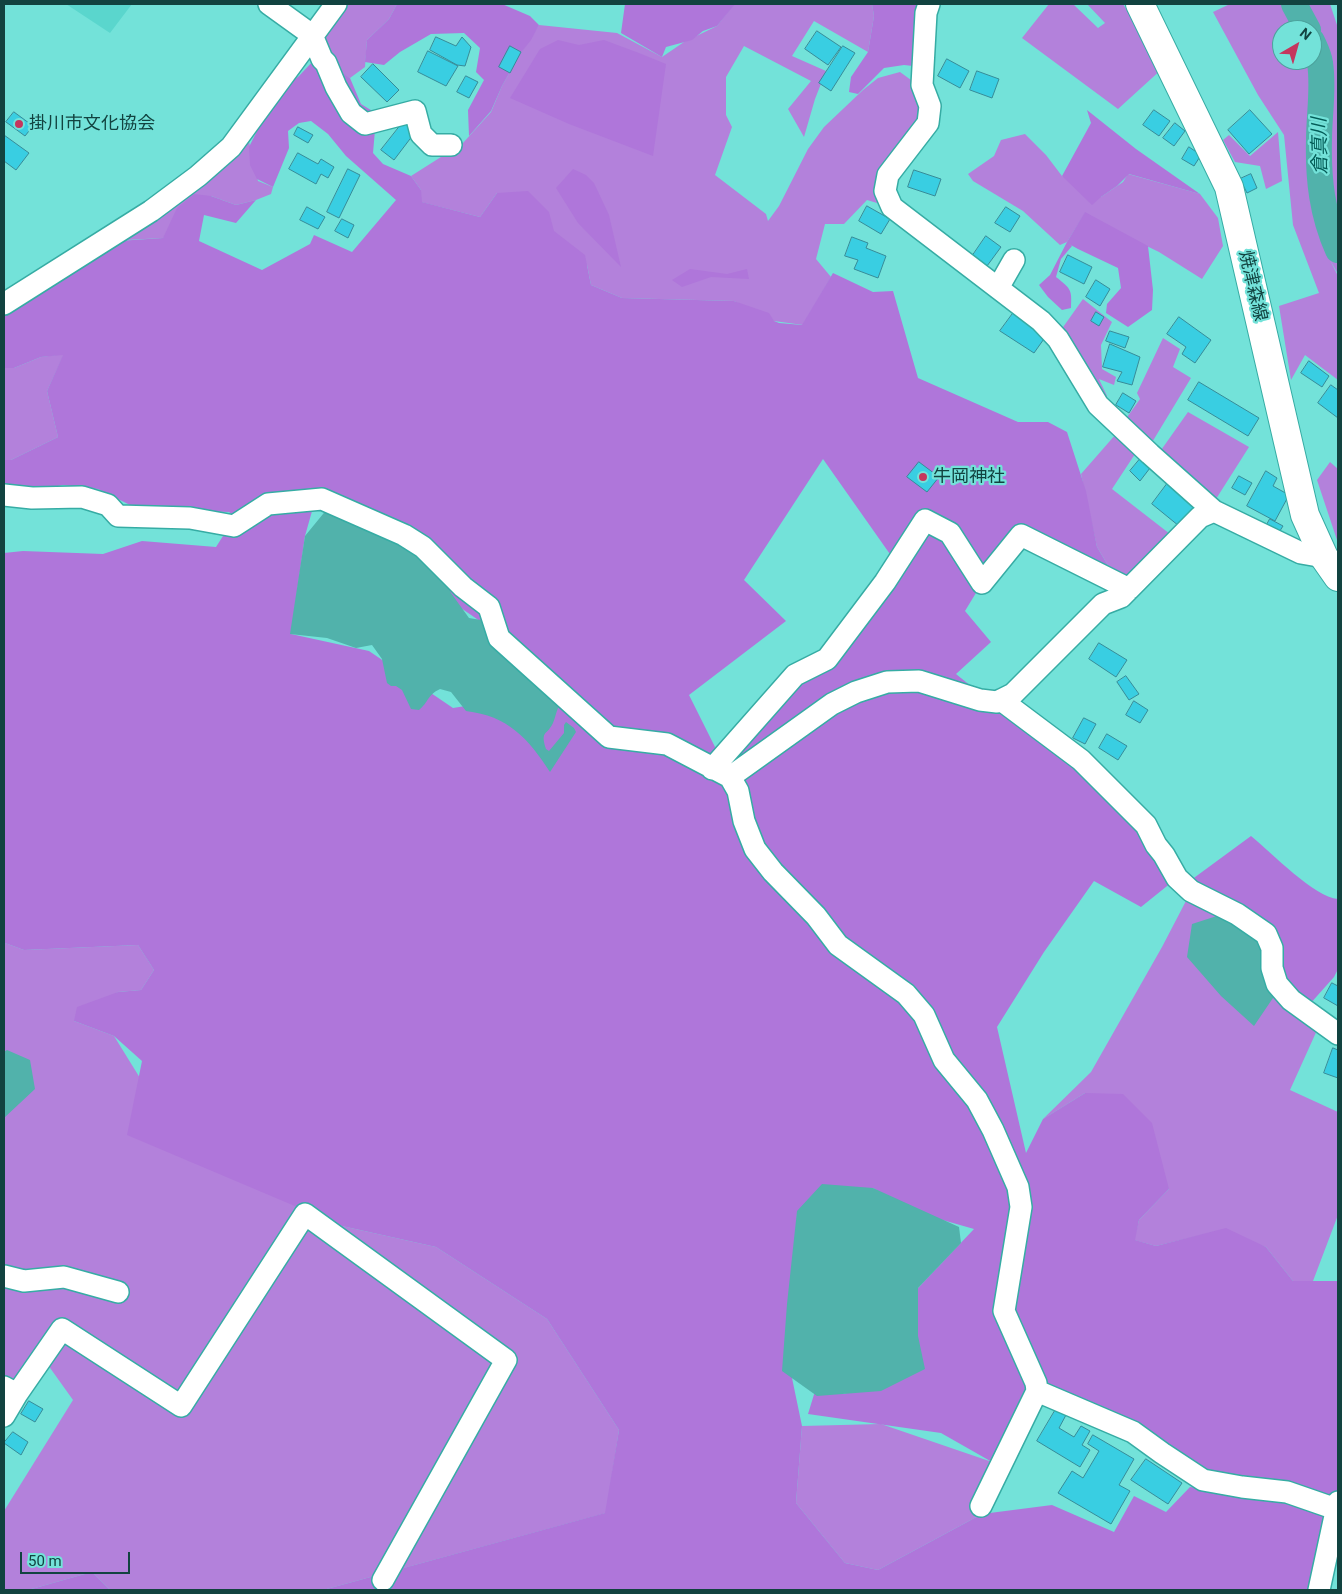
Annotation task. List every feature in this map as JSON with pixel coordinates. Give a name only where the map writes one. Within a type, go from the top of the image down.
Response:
[{"type":"main road","name":"焼津森線","points":[[1140,4],[1229,187],[1305,515],[1331,567]]},
{"type":"street","points":[[269,4],[312,35],[322,59],[326,63],[336,87],[351,113],[365,124],[415,111],[421,134],[432,145],[451,145]]},
{"type":"street","points":[[4,304],[151,211],[198,176],[231,147],[336,4]]},
{"type":"street","points":[[929,4],[926,13],[922,85],[930,106],[928,123],[888,175],[884,190],[892,207],[1041,321],[1058,340],[1098,405],[1214,511],[1331,567]]},
{"type":"street","points":[[998,288],[1014,260]]},
{"type":"street","points":[[4,495],[32,498],[82,497],[108,505],[118,516],[190,518],[234,526],[268,504],[322,499],[404,535],[423,548],[463,587],[489,607],[499,638],[610,737],[667,744],[721,773],[738,791],[744,821],[755,850],[773,872],[816,916],[838,945],[906,994],[924,1015],[944,1060],[977,1100],[994,1130],[1018,1187],[1022,1207],[1004,1311],[1036,1383],[1037,1391],[981,1506]]},
{"type":"street","points":[[721,773],[832,704],[856,692],[887,682],[919,681],[980,700],[997,702],[1013,694],[1103,604],[1121,597],[1200,517],[1214,511]]},
{"type":"street","points":[[721,773],[795,675],[827,660],[885,582],[925,520],[950,533],[982,583],[1021,536],[1128,589]]},
{"type":"street","points":[[1001,700],[1081,760],[1146,825],[1177,878],[1191,891],[1237,914],[1266,934],[1272,948],[1272,968],[1277,984],[1291,1000],[1338,1034]]},
{"type":"street","points":[[4,1416],[10,1391],[62,1329],[181,1406],[305,1214],[506,1360],[383,1580]]},
{"type":"street","points":[[4,1276],[24,1282],[64,1277],[118,1292]]},
{"type":"street","points":[[1037,1391],[1133,1432],[1203,1480],[1287,1492],[1337,1505],[1319,1590]]},
{"type":"shaded area","points":[[66,4],[132,4],[110,33]]},
{"type":"shaded area","points":[[340,4],[397,4],[389,19],[367,40],[365,67],[350,78],[326,63],[314,38]]},
{"type":"shaded area","points":[[397,4],[502,4],[530,16],[539,25],[502,86],[491,111],[469,136],[468,110],[484,80],[476,72],[480,48],[464,33],[431,34],[400,52],[384,65],[365,62],[367,40],[389,19]]},
{"type":"shaded area","points":[[625,4],[735,4],[717,26],[703,31],[692,40],[666,47],[662,57],[621,33]]},
{"type":"shaded area","points":[[734,4],[872,4],[874,16],[868,52],[814,21],[792,56],[826,71],[815,99],[804,137],[788,109],[811,81],[744,46],[726,77],[726,115],[732,127],[715,175],[766,214],[768,221],[779,206],[808,149],[824,127],[878,78],[900,72],[911,80],[930,108],[882,177],[887,206],[867,200],[844,224],[825,224],[816,259],[831,277],[803,325],[774,321],[734,301],[622,298],[591,285],[587,265],[497,193],[480,217],[421,202],[421,190],[411,176],[463,143],[491,112],[502,86],[539,25],[617,33],[662,57],[684,42],[717,26]]},
{"type":"shaded area","points":[[872,4],[921,4],[913,66],[904,65],[884,68],[858,94],[849,92],[851,77],[868,52],[874,16]]},
{"type":"shaded area","points":[[1049,4],[1073,4],[1098,28],[1105,23],[1087,4],[1123,4],[1163,68],[1118,109],[1022,38]]},
{"type":"shaded area","points":[[1230,4],[1330,4],[1338,28],[1338,274],[1330,260],[1338,276],[1338,380],[1305,355],[1291,380],[1279,306],[1319,293],[1293,225],[1284,135],[1258,95],[1213,12]]},
{"type":"shaded area","points":[[558,40],[579,45],[604,40],[666,64],[653,156],[569,124],[510,98],[540,49]]},
{"type":"shaded area","points":[[322,59],[350,78],[361,104],[379,115],[375,130],[373,153],[383,164],[411,176],[421,190],[422,202],[480,217],[497,193],[528,191],[549,212],[554,231],[585,255],[591,285],[622,298],[734,301],[769,313],[774,321],[779,323],[802,325],[833,273],[873,292],[893,291],[918,378],[1018,422],[1048,422],[1067,432],[1086,491],[1097,547],[1119,584],[1021,536],[982,583],[965,611],[991,642],[956,674],[1008,716],[1045,736],[1081,760],[1146,825],[1177,878],[1141,907],[1094,881],[1044,952],[997,1027],[1026,1153],[1043,1119],[1085,1093],[1123,1094],[1152,1123],[1169,1189],[1139,1220],[1135,1240],[1156,1246],[1226,1228],[1266,1247],[1293,1281],[1338,1281],[1338,1495],[1334,1503],[1269,1490],[1207,1473],[1137,1428],[1027,1388],[992,1462],[941,1433],[808,1414],[816,1388],[844,1394],[878,1382],[908,1351],[918,1288],[974,1229],[918,1213],[873,1188],[814,1213],[797,1212],[792,1378],[802,1426],[796,1503],[845,1563],[878,1570],[982,1514],[1052,1505],[1114,1532],[1134,1496],[1166,1512],[1190,1487],[1250,1494],[1332,1510],[1315,1590],[323,1590],[605,1513],[619,1430],[547,1319],[436,1247],[342,1226],[127,1135],[142,1061],[114,1036],[74,1021],[77,1007],[118,992],[141,990],[154,970],[138,945],[24,950],[5,943],[4,940],[4,553],[23,551],[103,554],[142,541],[216,547],[230,525],[285,504],[314,504],[305,536],[291,634],[369,651],[453,708],[478,704],[497,715],[504,710],[510,709],[493,630],[455,604],[400,526],[320,495],[255,505],[237,519],[229,512],[138,509],[98,489],[63,485],[33,491],[4,484],[4,460],[11,460],[58,437],[47,391],[63,355],[41,357],[14,368],[4,368],[4,304],[103,242],[163,238],[177,208],[194,194],[211,196],[236,205],[256,200],[236,223],[204,215],[199,241],[262,270],[310,244],[314,235],[352,252],[396,200],[346,156],[328,134],[311,121],[299,123],[288,131],[289,148],[273,187],[257,179],[250,165],[249,147],[265,115],[283,89],[314,60]],"holes":[[[823,459],[892,557],[832,653],[795,675],[721,759],[689,695],[786,621],[744,580]]]},
{"type":"shaded area","points":[[1087,110],[1136,149],[1200,194],[1129,174],[1092,205],[1062,176],[1091,123]]},
{"type":"shaded area","points":[[1278,132],[1282,181],[1266,189],[1260,166],[1235,162],[1223,140],[1229,135],[1250,156]]},
{"type":"shaded area","points":[[1025,134],[1046,155],[1062,176],[1101,197],[1123,182],[1128,174],[1200,194],[1218,218],[1223,246],[1202,279],[1159,252],[1085,213],[1067,242],[1060,245],[1023,211],[973,181],[968,174],[994,156],[1001,140]]},
{"type":"shaded area","points":[[249,142],[258,181],[273,187],[271,194],[236,205],[211,196],[163,238],[108,241]]},
{"type":"shaded area","points":[[573,169],[586,175],[594,183],[609,215],[621,267],[578,223],[556,188]]},
{"type":"shaded area","points":[[1321,182],[1331,218],[1338,233],[1338,257],[1321,225]]},
{"type":"shaded area","points":[[1085,212],[1148,246],[1153,290],[1152,310],[1128,327],[1106,313],[1107,304],[1121,288],[1118,268],[1069,244],[1072,246],[1061,259],[1056,277],[1070,290],[1071,308],[1062,310],[1048,297],[1039,285],[1050,275]]},
{"type":"shaded area","points":[[690,269],[727,274],[747,269],[749,279],[711,277],[682,287],[672,280]]},
{"type":"shaded area","points":[[1083,299],[1112,322],[1101,345],[1102,369],[1116,377],[1114,385],[1099,379],[1107,396],[1105,399],[1061,330]]},
{"type":"shaded area","points":[[1163,338],[1180,349],[1173,367],[1191,378],[1151,444],[1125,420],[1140,399],[1137,393]]},
{"type":"shaded area","points":[[64,354],[47,391],[58,437],[11,460],[4,460],[4,368],[14,368],[41,357]]},
{"type":"shaded area","points":[[1188,412],[1249,447],[1216,499],[1159,453]]},
{"type":"shaded area","points":[[1116,434],[1135,454],[1112,489],[1170,534],[1129,578],[1112,572],[1097,547],[1081,474]]},
{"type":"shaded area","points":[[1330,462],[1338,469],[1338,543],[1317,480]]},
{"type":"shaded area","points":[[332,503],[381,525],[441,571],[451,593],[469,618],[481,620],[490,637],[555,698],[558,708],[551,727],[544,736],[546,749],[549,751],[564,733],[566,722],[576,732],[550,772],[534,749],[516,731],[494,718],[466,711],[451,692],[440,689],[430,696],[419,710],[411,709],[402,690],[387,683],[382,659],[372,645],[356,648],[327,638],[290,634],[305,536]]},
{"type":"shaded area","points":[[1251,836],[1305,883],[1317,891],[1338,899],[1338,969],[1334,977],[1309,1005],[1187,883]]},
{"type":"shaded area","points":[[1187,899],[1229,910],[1318,1028],[1290,1090],[1338,1112],[1338,1215],[1313,1281],[1293,1281],[1266,1247],[1218,1231],[1156,1246],[1134,1240],[1139,1220],[1169,1189],[1085,1093],[1043,1119],[1091,1072]]},
{"type":"shaded area","points":[[1220,915],[1261,938],[1275,995],[1254,1026],[1221,996],[1187,957],[1192,924]]},
{"type":"shaded area","points":[[4,940],[5,943],[24,950],[138,945],[154,970],[141,990],[118,992],[74,1021],[114,1036],[153,1099],[342,1226],[436,1247],[547,1319],[619,1430],[606,1513],[323,1590],[110,1590],[92,1572],[28,1590],[4,1590],[4,1511],[73,1400],[48,1365],[4,1387]]},
{"type":"shaded area","points":[[7,1050],[30,1060],[35,1089],[4,1118],[4,1052]]},
{"type":"shaded area","points":[[822,1184],[873,1188],[959,1227],[961,1243],[918,1288],[918,1336],[925,1369],[881,1391],[817,1396],[782,1371],[797,1211]]},
{"type":"shaded area","points":[[881,1424],[992,1462],[982,1514],[878,1570],[845,1563],[796,1503],[802,1426]]},
{"type":"shaded area","points":[[92,1572],[110,1590],[28,1590]]},
{"type":"building","points":[[817,31],[841,47],[828,65],[805,49]]},
{"type":"building","points":[[436,37],[456,46],[462,37],[471,47],[465,66],[457,65],[430,50]]},
{"type":"building","points":[[510,46],[521,52],[510,73],[499,67]]},
{"type":"building","points":[[843,46],[855,53],[831,91],[819,83]]},
{"type":"building","points":[[428,51],[458,66],[446,86],[418,72]]},
{"type":"building","points":[[947,59],[969,71],[960,88],[938,76]]},
{"type":"building","points":[[373,64],[399,90],[387,102],[361,77]]},
{"type":"building","points":[[977,71],[999,79],[992,98],[970,90]]},
{"type":"building","points":[[466,76],[478,82],[469,98],[457,92]]},
{"type":"building","points":[[1154,110],[1170,121],[1159,136],[1143,125]]},
{"type":"building","points":[[1250,110],[1272,134],[1249,154],[1228,130]]},
{"type":"building","name":"掛川市文化協会","points":[[14,112],[33,126],[25,136],[6,122]]},
{"type":"building","points":[[404,121],[416,131],[394,160],[381,150]]},
{"type":"building","points":[[1175,123],[1185,131],[1174,146],[1163,138]]},
{"type":"building","points":[[298,127],[313,135],[308,143],[294,135]]},
{"type":"building","points":[[4,135],[29,153],[16,170],[4,161]]},
{"type":"building","points":[[1189,147],[1201,155],[1194,166],[1182,159]]},
{"type":"building","points":[[298,153],[318,164],[321,159],[334,167],[328,178],[321,174],[316,184],[289,169]]},
{"type":"building","points":[[348,169],[360,175],[339,218],[327,212]]},
{"type":"building","points":[[914,170],[941,179],[935,196],[908,187]]},
{"type":"building","points":[[1251,174],[1257,188],[1247,193],[1240,179]]},
{"type":"building","points":[[867,206],[890,219],[881,234],[859,221]]},
{"type":"building","points":[[307,207],[325,217],[318,229],[300,220]]},
{"type":"building","points":[[1006,207],[1020,216],[1010,232],[995,223]]},
{"type":"building","points":[[342,219],[354,225],[348,238],[335,231]]},
{"type":"building","points":[[986,236],[1001,247],[987,266],[973,255]]},
{"type":"building","points":[[852,237],[868,243],[866,248],[886,256],[878,278],[854,269],[858,260],[845,256]]},
{"type":"building","points":[[1068,255],[1092,267],[1084,284],[1060,272]]},
{"type":"building","points":[[1096,280],[1110,289],[1100,306],[1086,297]]},
{"type":"building","points":[[1014,312],[1046,336],[1034,353],[1000,331]]},
{"type":"building","points":[[1096,312],[1104,317],[1099,326],[1091,321]]},
{"type":"building","points":[[1179,317],[1211,340],[1195,363],[1182,354],[1186,347],[1167,334]]},
{"type":"building","points":[[1110,331],[1129,337],[1125,348],[1106,341]]},
{"type":"building","points":[[1110,344],[1140,357],[1132,385],[1117,381],[1122,372],[1103,367]]},
{"type":"building","points":[[1309,361],[1329,376],[1322,387],[1301,373]]},
{"type":"building","points":[[1199,382],[1259,418],[1248,436],[1188,400]]},
{"type":"building","points":[[1331,385],[1338,390],[1338,418],[1318,403]]},
{"type":"building","points":[[1123,393],[1136,401],[1129,413],[1116,405]]},
{"type":"building","points":[[1140,459],[1150,468],[1140,481],[1130,471]]},
{"type":"building","name":"牛岡神社","points":[[919,462],[939,477],[927,492],[907,477]]},
{"type":"building","points":[[1266,471],[1277,478],[1273,486],[1289,495],[1275,521],[1247,506]]},
{"type":"building","points":[[1239,476],[1252,483],[1245,495],[1232,488]]},
{"type":"building","points":[[1167,484],[1194,507],[1179,526],[1152,504]]},
{"type":"building","points":[[1270,519],[1283,526],[1276,537],[1264,530]]},
{"type":"building","points":[[1099,643],[1127,660],[1116,677],[1089,659]]},
{"type":"building","points":[[1126,676],[1139,694],[1129,700],[1117,682]]},
{"type":"building","points":[[1134,701],[1148,710],[1140,723],[1126,715]]},
{"type":"building","points":[[1084,718],[1096,724],[1085,744],[1073,738]]},
{"type":"building","points":[[1107,734],[1127,746],[1118,760],[1099,748]]},
{"type":"building","points":[[1332,983],[1338,986],[1338,1006],[1324,998]]},
{"type":"building","points":[[1333,1048],[1338,1050],[1338,1078],[1324,1073]]},
{"type":"building","points":[[29,1401],[43,1409],[35,1422],[21,1414]]},
{"type":"building","points":[[1056,1409],[1066,1415],[1059,1428],[1074,1437],[1081,1426],[1090,1431],[1082,1445],[1090,1450],[1080,1467],[1037,1441]]},
{"type":"building","points":[[13,1432],[28,1442],[21,1455],[4,1443]]},
{"type":"building","points":[[1093,1435],[1134,1459],[1119,1485],[1130,1491],[1111,1524],[1058,1493],[1072,1471],[1083,1478],[1099,1451],[1088,1444]]},
{"type":"building","points":[[1146,1459],[1182,1483],[1168,1504],[1131,1480]]},
{"type":"waterway","name":"倉真川","points":[[1294,4],[1303,20]]},
{"type":"waterway","name":"倉真川","points":[[1321,70],[1320,182],[1328,223],[1338,250]]},
{"type":"place","name":"掛川市文化協会","points":[[19,124]]},
{"type":"place","name":"牛岡神社","points":[[923,477]]}]
